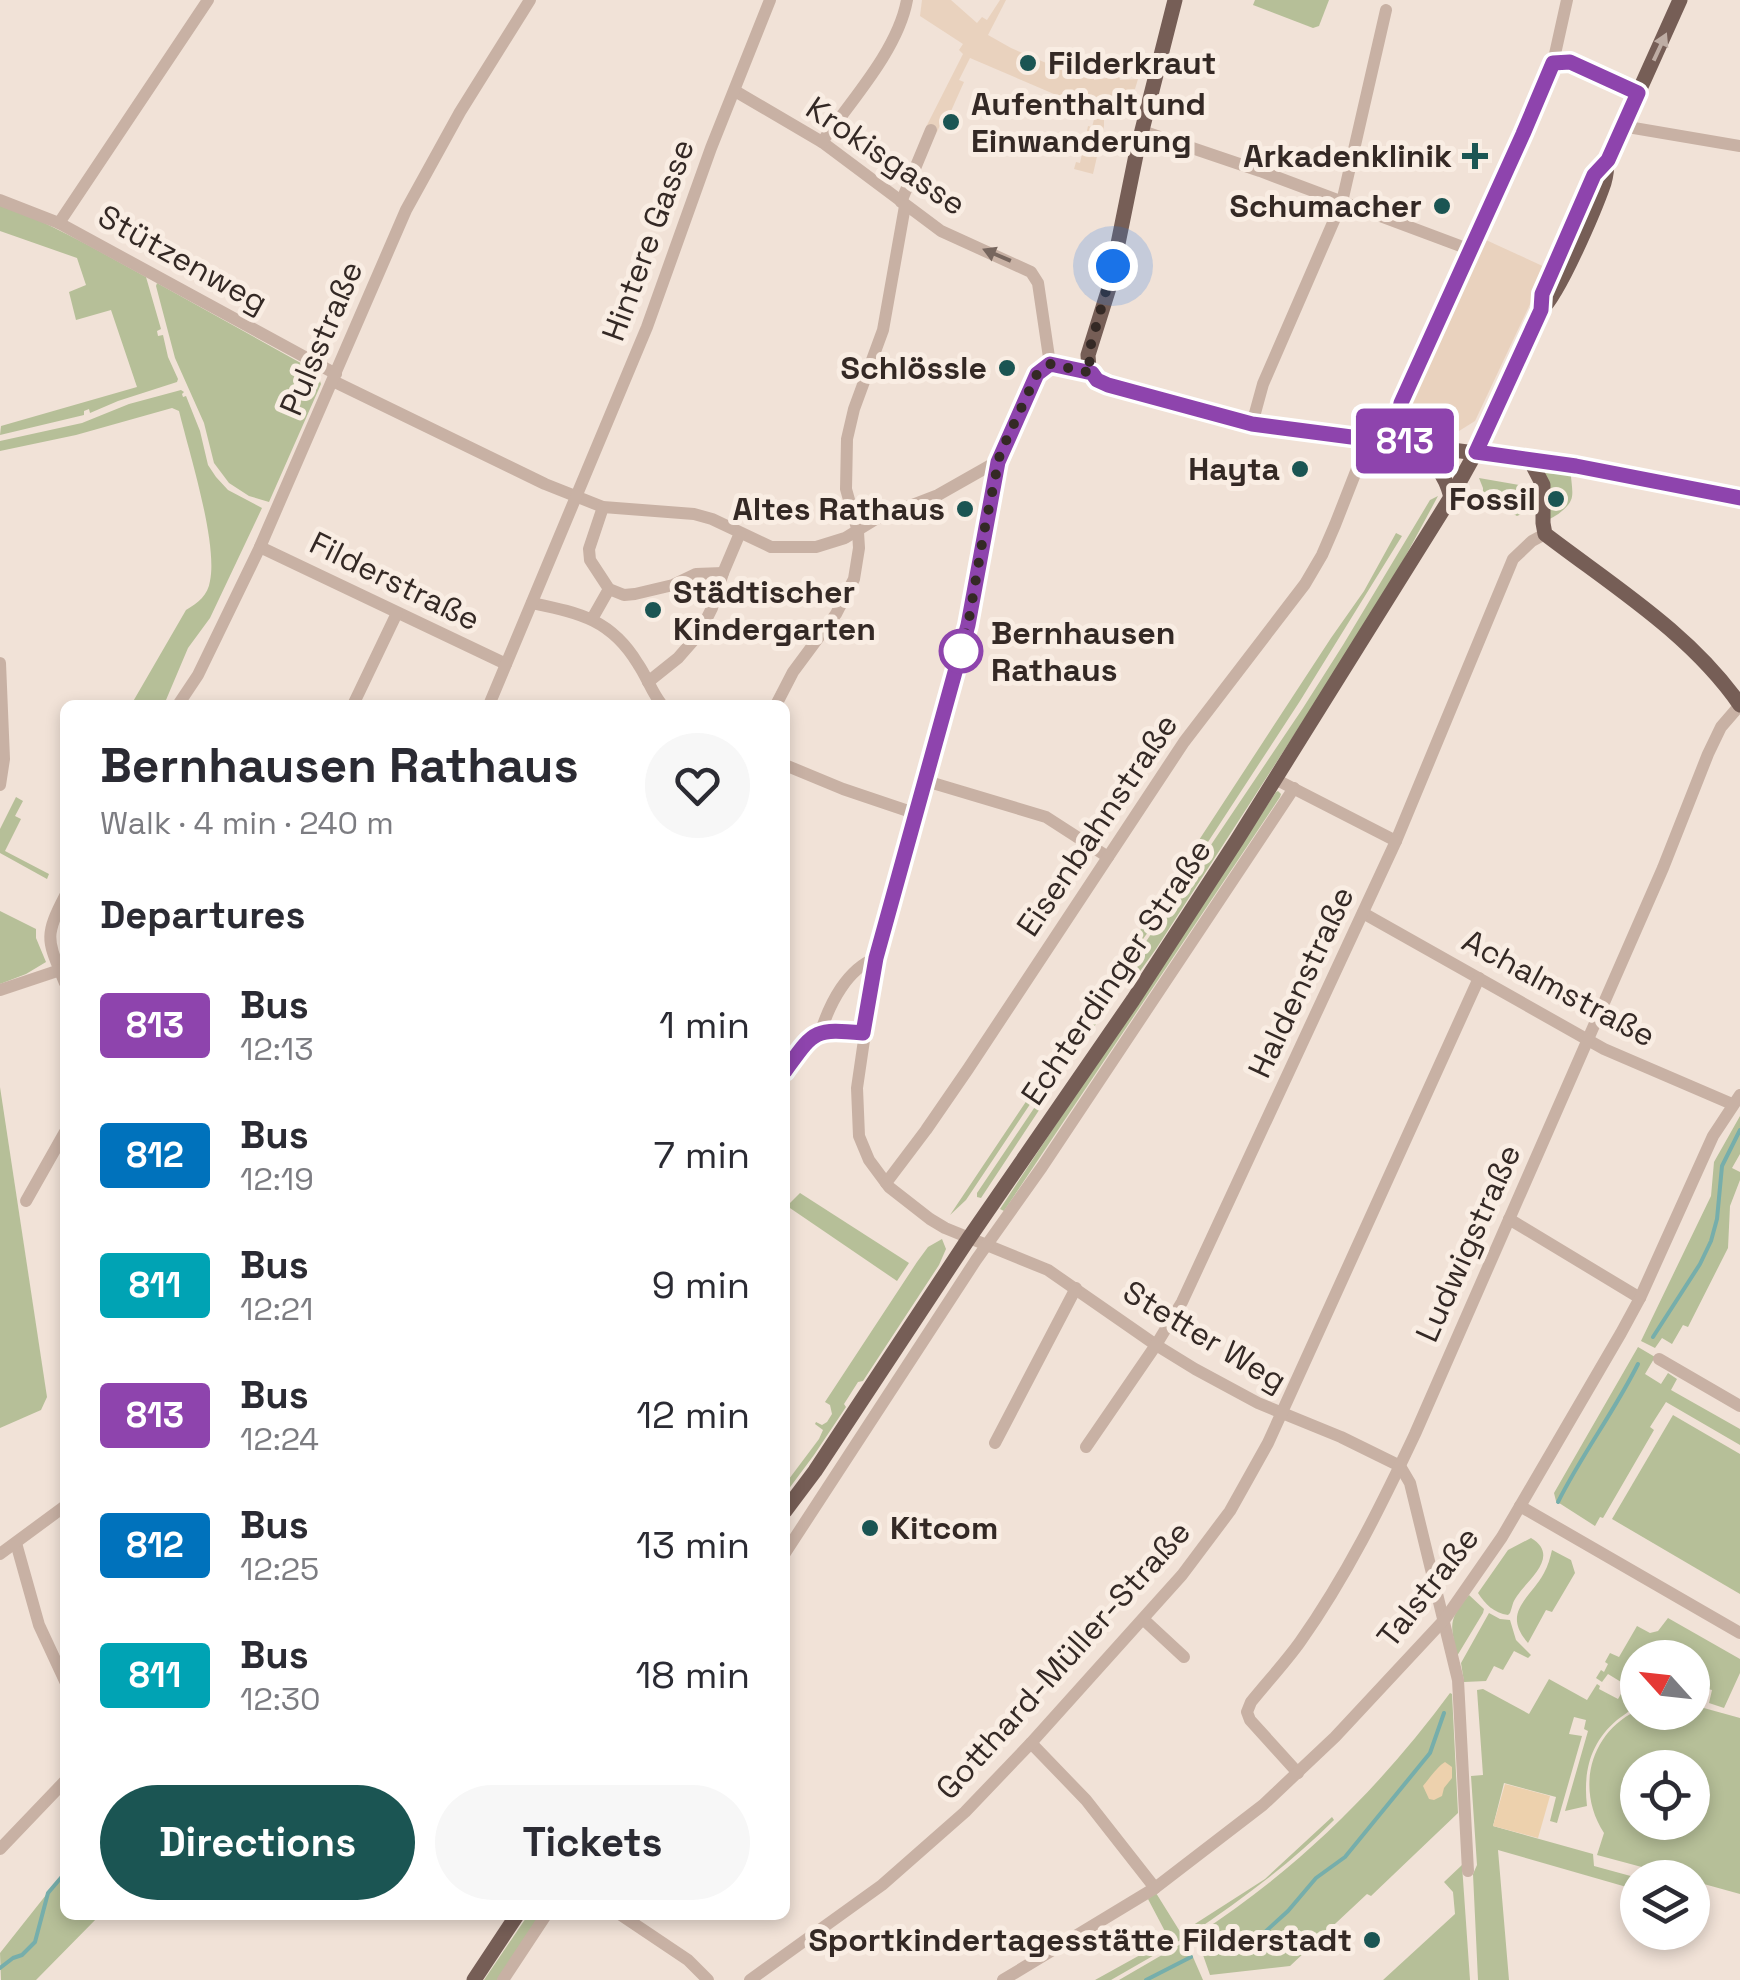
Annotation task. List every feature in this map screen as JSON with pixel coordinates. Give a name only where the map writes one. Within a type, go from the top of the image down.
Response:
[{"type":"main road","points":[[1175,0],[1108,288],[1088,355],[1097,380],[1252,424],[1604,471],[1740,498]]},
{"type":"main road","name":"Echterdinger Straße","points":[[790,1505],[1144,984],[1451,497],[1476,452],[1541,310],[1542,294],[1586,208],[1594,175],[1608,160],[1680,0]]},
{"type":"main road","points":[[1405,444],[1434,462],[1451,497]]},
{"type":"main road","points":[[1530,460],[1544,484],[1546,534],[1690,648],[1740,705]]},
{"type":"main road","points":[[474,1980],[514,1920]]},
{"type":"street","points":[[59,223],[208,0]]},
{"type":"street","name":"Pulsstraße","points":[[181,700],[198,675],[260,547],[417,188],[530,0]]},
{"type":"street","name":"Hintere Gasse","points":[[491,700],[647,327],[702,172],[770,0]]},
{"type":"street","points":[[822,142],[878,64],[907,0]]},
{"type":"street","points":[[1405,444],[1398,417],[1401,403],[1553,63],[1567,0]]},
{"type":"street","points":[[1252,424],[1264,384],[1342,202],[1386,10]]},
{"type":"street","points":[[1553,63],[1570,62],[1638,93]]},
{"type":"street","name":"Krokisgasse","points":[[735,91],[822,142],[941,231],[1031,272],[1038,283],[1050,364]]},
{"type":"street","points":[[1622,126],[1740,146]]},
{"type":"street","points":[[779,700],[854,580],[859,561],[858,532],[846,489],[847,440],[883,330],[903,204],[931,130]]},
{"type":"street","points":[[1142,131],[1471,250]]},
{"type":"street","name":"Stützenweg","points":[[0,200],[59,223],[335,378],[576,497],[603,506],[694,514],[772,547],[798,548],[831,543],[858,532],[876,519],[938,495],[998,462]]},
{"type":"street","points":[[1050,364],[1092,373]]},
{"type":"street","name":"Stetter Weg","points":[[1050,364],[1037,374],[998,462],[968,625],[876,958],[856,1088],[858,1136],[868,1160],[895,1193],[930,1219],[1033,1263],[1076,1288],[1156,1346],[1233,1391],[1400,1466]]},
{"type":"street","name":"Eisenbahnstraße","points":[[886,1182],[968,1069],[1207,711],[1304,584],[1354,478],[1365,438]]},
{"type":"street","points":[[603,506],[590,560],[609,589],[634,594],[674,585],[696,574],[723,572]]},
{"type":"street","points":[[648,682],[678,658],[699,634],[740,533]]},
{"type":"street","name":"Haldenstraße","points":[[1086,1446],[1156,1346],[1196,1274],[1396,841],[1514,559],[1532,541],[1546,534]]},
{"type":"street","name":"Filderstraße","points":[[260,547],[506,664]]},
{"type":"street","points":[[592,618],[609,589]]},
{"type":"street","points":[[532,603],[592,618],[614,632],[659,700]]},
{"type":"street","points":[[355,700],[396,613]]},
{"type":"street","points":[[0,663],[4,729],[0,785]]},
{"type":"street","name":"Ludwigstraße","points":[[1298,1773],[1250,1720],[1250,1702],[1297,1646],[1332,1593],[1400,1466],[1664,868],[1708,754],[1721,728],[1740,705]]},
{"type":"street","points":[[790,767],[917,814]]},
{"type":"street","points":[[1275,779],[1396,841]]},
{"type":"street","points":[[926,781],[1046,816],[1108,857]]},
{"type":"street","name":"Echterdinger Straße","points":[[790,1546],[987,1244],[1294,788]]},
{"type":"street","points":[[60,906],[49,935],[60,971]]},
{"type":"street","name":"Achalmstraße","points":[[1363,913],[1604,1049],[1736,1099]]},
{"type":"street","points":[[790,1063],[808,1040],[821,1031],[831,1006],[854,972],[876,958]]},
{"type":"street","points":[[0,990],[60,977]]},
{"type":"street","name":"Gotthard-Müller-Straße","points":[[750,1980],[882,1885],[964,1812],[1182,1575],[1230,1511],[1282,1414],[1478,978]]},
{"type":"street","points":[[821,1031],[863,1033]]},
{"type":"street","name":"Talstraße","points":[[1004,1980],[1155,1888],[1263,1805],[1369,1702],[1445,1619],[1520,1506],[1640,1298],[1713,1136],[1736,1099]]},
{"type":"street","points":[[26,1201],[60,1141]]},
{"type":"street","points":[[1509,1219],[1640,1298]]},
{"type":"street","points":[[996,1443],[1076,1288]]},
{"type":"street","points":[[1659,1359],[1740,1406]]},
{"type":"street","points":[[1400,1466],[1410,1483],[1458,1680],[1468,1872]]},
{"type":"street","points":[[1520,1506],[1740,1633]]},
{"type":"street","points":[[0,1554],[60,1510]]},
{"type":"street","name":"Echterdinger Straße","points":[[790,1515],[805,1524]]},
{"type":"street","points":[[16,1542],[39,1625],[60,1670]]},
{"type":"street","points":[[1143,1619],[1184,1657]]},
{"type":"street","points":[[1031,1743],[1086,1800],[1155,1888]]},
{"type":"street","points":[[0,1849],[60,1786]]},
{"type":"street","points":[[502,1980],[543,1920]]},
{"type":"street","points":[[628,1920],[688,1960],[708,1980]]},
{"type":"green space","points":[[1255,0],[1329,0],[1319,26],[1313,28],[1253,5]]},
{"type":"green space","points":[[0,205],[56,229],[146,277],[161,329],[158,336],[163,335],[177,382],[90,413],[89,409],[84,415],[0,435],[1,426],[137,387],[111,310],[76,320],[69,292],[86,285],[77,258],[0,231]]},
{"type":"green space","points":[[157,283],[317,372],[321,384],[269,502],[249,496],[229,483],[214,463],[204,423],[175,358]]},
{"type":"green space","points":[[184,392],[200,431],[208,465],[216,477],[228,490],[262,508],[210,618],[188,648],[166,700],[134,700],[186,610],[207,590],[211,564],[206,521],[179,411],[172,408],[0,451],[0,441],[82,423],[129,404]]},
{"type":"green space","points":[[1545,473],[1571,475],[1572,491],[1567,506],[1547,520],[1549,482]]},
{"type":"green space","points":[[1479,478],[1525,486],[1529,494],[1526,512],[1517,516],[1483,501]]},
{"type":"green space","points":[[1438,496],[1332,676],[1156,949],[1133,981],[1127,977],[981,1198],[977,1197],[1303,708],[1430,500]]},
{"type":"green space","points":[[1396,533],[1402,536],[1159,917],[966,1200],[950,1215],[1364,591]]},
{"type":"green space","points":[[1276,792],[1280,797],[1004,1211],[1000,1209]]},
{"type":"green space","points":[[16,797],[23,801],[15,816],[21,819],[5,851],[49,874],[47,879],[0,853],[0,829]]},
{"type":"green space","points":[[0,911],[36,929],[46,962],[0,984]]},
{"type":"green space","points":[[0,1087],[47,1397],[41,1410],[0,1428]]},
{"type":"green space","points":[[1740,1116],[1740,1154],[1732,1168],[1740,1172],[1740,1180],[1730,1206],[1728,1248],[1688,1327],[1683,1325],[1672,1344],[1662,1338],[1655,1348],[1641,1341],[1711,1196],[1714,1162]]},
{"type":"green space","points":[[800,1193],[909,1263],[897,1281],[790,1208]]},
{"type":"green space","points":[[942,1239],[946,1249],[939,1265],[790,1487],[790,1478],[823,1430],[816,1422],[822,1425],[832,1414],[825,1402],[928,1247]]},
{"type":"green space","points":[[1638,1347],[1655,1357],[1645,1374],[1661,1384],[1668,1373],[1677,1379],[1671,1390],[1740,1429],[1740,1445],[1666,1402],[1650,1427],[1654,1430],[1595,1526],[1556,1501],[1554,1493]]},
{"type":"green space","points":[[1673,1415],[1740,1454],[1740,1594],[1612,1519]]},
{"type":"green space","points":[[1531,1538],[1543,1552],[1543,1560],[1515,1598],[1510,1613],[1498,1612],[1478,1593],[1508,1550]]},
{"type":"green space","points":[[1552,1550],[1571,1560],[1575,1573],[1552,1612],[1546,1610],[1528,1643],[1520,1632],[1518,1614],[1544,1573]]},
{"type":"green space","points":[[1469,1595],[1484,1609],[1457,1656],[1452,1623]]},
{"type":"green space","points":[[1489,1613],[1510,1620],[1516,1640],[1531,1655],[1528,1658],[1514,1651],[1503,1670],[1494,1666],[1486,1681],[1464,1682],[1461,1663]]},
{"type":"green space","points":[[1668,1618],[1707,1640],[1629,1640],[1637,1626],[1650,1633],[1658,1631]]},
{"type":"green space","points":[[1710,1642],[1740,1659],[1740,1673],[1724,1708],[1710,1703]]},
{"type":"green space","points":[[1610,1653],[1619,1657],[1620,1681],[1608,1674],[1602,1682],[1596,1678],[1601,1670],[1604,1672]]},
{"type":"green space","points":[[1549,1679],[1587,1700],[1597,1684],[1618,1699],[1620,1696],[1620,1718],[1600,1738],[1590,1759],[1587,1806],[1565,1811],[1588,1731],[1584,1729],[1586,1720],[1574,1717],[1569,1734],[1582,1736],[1557,1823],[1550,1821],[1556,1797],[1504,1783],[1493,1826],[1593,1854],[1594,1866],[1620,1873],[1620,1885],[1498,1850],[1509,1980],[1478,1980],[1471,1776],[1483,1775],[1477,1690],[1483,1689],[1529,1714]]},
{"type":"green space","points":[[1450,1693],[1458,1813],[1290,1966],[1210,1975],[1196,1935],[1268,1884],[1334,1826],[1395,1762]]},
{"type":"green space","points":[[1710,1710],[1740,1718],[1740,1894],[1710,1886],[1710,1860],[1620,1861],[1597,1855],[1604,1833],[1595,1816],[1589,1782],[1598,1748],[1620,1721],[1620,1730],[1710,1730]]},
{"type":"green space","points":[[1332,1817],[1334,1820],[1282,1866],[1246,1895],[1189,1935],[1187,1929],[1265,1879]]},
{"type":"green space","points":[[1462,1865],[1470,1980],[1383,1980],[1455,1914],[1453,1892],[1444,1882]]},
{"type":"green space","points":[[60,1877],[60,1920],[95,1920],[36,1980],[1,1980],[0,1953]]},
{"type":"green space","points":[[1156,1893],[1184,1938],[1111,1980],[1095,1980],[1169,1939],[1148,1899]]},
{"type":"green space","points":[[525,1920],[537,1920],[497,1980],[484,1980]]},
{"type":"green space","points":[[1186,1941],[1203,1980],[1119,1980]]},
{"type":"sand","points":[[1445,1762],[1452,1767],[1452,1778],[1442,1796],[1429,1799],[1423,1786]]},
{"type":"sand","points":[[1505,1784],[1550,1796],[1538,1838],[1493,1826]]},
{"type":"shaded area","points":[[922,0],[951,0],[977,23],[982,17],[987,20],[1000,0],[1006,0],[988,35],[1058,68],[1078,72],[1078,76],[1093,74],[1094,80],[1119,76],[1120,80],[1138,79],[1135,89],[1119,92],[1122,105],[1129,108],[1126,116],[1123,112],[1104,116],[1093,174],[1074,169],[1076,162],[1080,163],[1088,126],[1092,127],[1096,112],[970,58],[947,120],[943,118],[937,132],[926,127],[963,54],[959,50],[963,44],[920,16]]},
{"type":"shaded area","points":[[1486,240],[1547,268],[1475,421],[1459,431],[1411,427],[1406,418],[1407,408]]},
{"type":"waterway","points":[[1653,1337],[1711,1241],[1722,1166],[1740,1130]]},
{"type":"waterway","points":[[1558,1502],[1638,1364]]},
{"type":"waterway","points":[[1204,1952],[1254,1942],[1316,1878],[1345,1857],[1430,1753],[1444,1713]]},
{"type":"waterway","points":[[0,1968],[35,1942],[48,1893],[60,1879]]},
{"type":"waterway","points":[[1146,1980],[1191,1957]]},
{"type":"bus line","name":"813","points":[[790,1064],[808,1040],[821,1031],[863,1033],[876,958],[968,625],[998,462],[1037,374],[1050,364],[1092,373],[1108,385],[1252,424],[1405,444],[1398,417],[1401,403],[1553,63],[1570,62],[1638,93],[1608,160],[1594,175],[1542,294],[1541,310],[1476,452],[1576,466],[1740,498]]},
{"type":"place","name":"Filderkraut","points":[[1028,63]]},
{"type":"place","name":"Aufenthalt und Einwanderung","points":[[951,122]]},
{"type":"place","name":"Arkadenklinik","points":[[1475,156]]},
{"type":"place","name":"Schumacher","points":[[1442,206]]},
{"type":"place","name":"Schlössle","points":[[1007,368]]},
{"type":"place","name":"Hayta","points":[[1300,469]]},
{"type":"place","name":"Fossil","points":[[1556,499]]},
{"type":"place","name":"Altes Rathaus","points":[[965,509]]},
{"type":"place","name":"Städtischer Kindergarten","points":[[653,610]]},
{"type":"place","name":"Bernhausen Rathaus","points":[[961,651]]},
{"type":"place","name":"Kitcom","points":[[870,1528]]},
{"type":"place","name":"Sportkindertagesstätte Filderstadt","points":[[1372,1940]]},
{"type":"route","points":[[961,651],[1000,454],[1037,374],[1050,364],[1092,373],[1088,355],[1113,266]]}]
